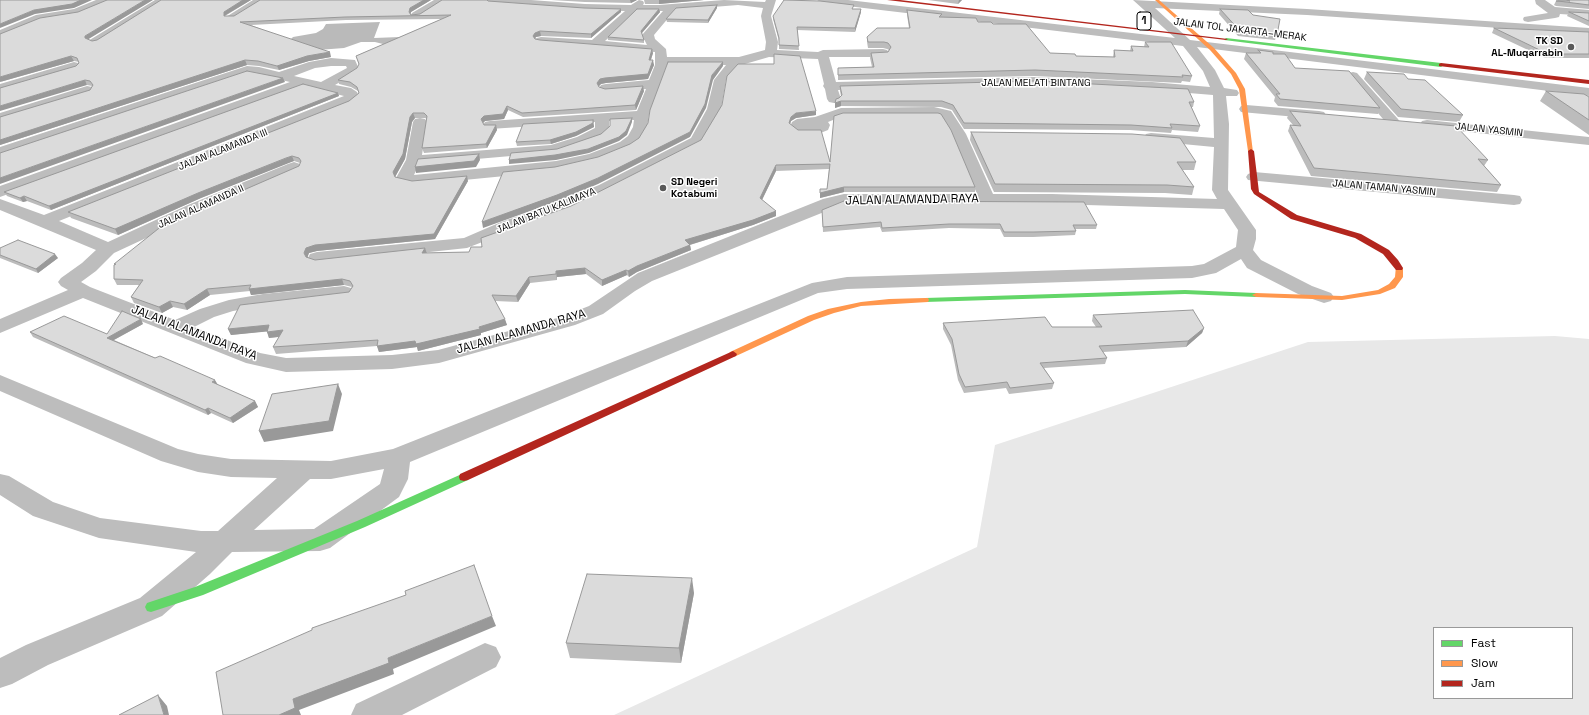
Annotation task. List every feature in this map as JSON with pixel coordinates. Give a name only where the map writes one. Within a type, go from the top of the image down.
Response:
[{"type":"main road","name":"JALAN TOL JAKARTA–MERAK","points":[[889,0],[1589,82]]},
{"type":"main road","name":"JALAN TOL JAKARTA–MERAK","points":[[953,0],[1343,44]]},
{"type":"main road","points":[[151,607],[199,591],[361,524],[796,324],[831,311],[860,304],[889,301],[1177,292],[1342,298],[1380,292],[1392,286],[1399,277],[1399,269],[1394,260],[1386,252],[1370,242],[1344,231],[1304,221],[1262,198],[1254,188],[1246,109],[1242,89],[1232,73],[1212,49],[1153,4]]},
{"type":"street","points":[[0,34],[34,19],[48,15],[80,11],[105,0]]},
{"type":"street","points":[[94,41],[162,0]]},
{"type":"street","points":[[231,17],[260,0]]},
{"type":"street","points":[[416,15],[441,0]]},
{"type":"street","points":[[489,0],[579,7],[634,8],[738,2],[770,3],[766,16],[772,42],[771,51],[769,53]]},
{"type":"street","points":[[594,44],[642,0]]},
{"type":"street","points":[[822,0],[1275,53],[1589,92]]},
{"type":"street","points":[[1507,26],[1506,22],[1555,16],[1552,10],[1540,2],[1540,0]]},
{"type":"street","points":[[1153,4],[1307,12],[1589,31]]},
{"type":"street","points":[[1153,4],[1209,70],[1219,92],[1222,143],[1220,190],[1247,230],[1244,250],[1254,264],[1304,290],[1324,297]]},
{"type":"street","points":[[420,122],[414,160],[404,178],[406,180],[556,166],[593,158],[619,148],[634,139],[640,127],[642,116],[654,84],[660,55],[650,41],[648,35],[672,7]]},
{"type":"street","points":[[1552,10],[1589,12]]},
{"type":"street","points":[[6,20],[34,19]]},
{"type":"street","points":[[541,40],[594,44],[660,55],[739,61],[769,53],[823,56],[823,54],[883,53]]},
{"type":"street","points":[[823,56],[829,86],[841,112]]},
{"type":"street","name":"JALAN BATU KALIMAYA","points":[[317,258],[466,243],[507,226],[565,206],[605,188],[696,141],[714,109],[720,80],[734,63],[739,61]]},
{"type":"street","points":[[281,76],[313,65],[331,62],[351,63],[353,69],[323,86]]},
{"type":"street","points":[[0,88],[74,66]]},
{"type":"street","name":"JALAN ALAMANDA III","points":[[0,152],[240,71],[251,70],[346,91],[350,93],[352,97],[44,221]]},
{"type":"street","points":[[1353,76],[1393,122]]},
{"type":"street","name":"JALAN MELATI BINTANG","points":[[829,86],[1034,81],[1152,86],[1243,93]]},
{"type":"street","points":[[0,192],[303,82]]},
{"type":"street","points":[[606,88],[654,84]]},
{"type":"street","points":[[0,117],[87,90]]},
{"type":"street","points":[[1246,109],[1334,117]]},
{"type":"street","points":[[817,121],[829,118],[841,112],[941,112],[946,114],[959,134],[987,199]]},
{"type":"street","points":[[490,125],[602,117],[642,116]]},
{"type":"street","points":[[414,160],[552,149],[596,134],[602,129],[602,117]]},
{"type":"street","name":"JALAN YASMIN","points":[[1371,120],[1589,141]]},
{"type":"street","points":[[959,134],[974,134]]},
{"type":"street","points":[[1137,136],[1222,143]]},
{"type":"street","points":[[552,149],[556,166]]},
{"type":"street","name":"JALAN ALAMANDA II","points":[[108,249],[194,209],[294,167]]},
{"type":"street","name":"JALAN TAMAN YASMIN","points":[[1254,177],[1514,200]]},
{"type":"street","name":"JALAN ALAMANDA RAYA","points":[[76,286],[254,358],[286,365],[392,362],[439,356],[568,321],[596,310],[628,287],[646,277],[829,203],[844,199],[1052,199],[1230,204]]},
{"type":"street","points":[[0,204],[44,221],[108,249],[89,267],[76,286],[0,327]]},
{"type":"street","points":[[0,382],[170,455],[198,463],[231,468],[331,470],[398,457],[798,295],[825,286],[854,283],[1192,272],[1209,269],[1244,250]]},
{"type":"street","points":[[0,312],[76,286]]},
{"type":"street","points":[[177,327],[207,312],[229,306],[263,300],[344,292]]},
{"type":"street","points":[[0,483],[43,509],[100,528],[178,540],[222,543],[320,540],[390,490],[395,479],[398,457]]},
{"type":"street","points":[[0,674],[37,655],[151,607],[200,566],[222,543],[303,470]]},
{"type":"street","points":[[368,715],[484,657]]},
{"type":"shaded area","points":[[380,22],[374,38],[426,36],[422,42],[383,44],[375,42],[361,42],[344,48],[305,51],[291,39],[293,37],[316,33],[323,29],[326,24]]},
{"type":"shaded area","points":[[1555,336],[1589,339],[1589,715],[614,715],[977,547],[995,445],[1308,342]]},
{"type":"building","points":[[0,0],[81,0],[72,4],[34,10],[0,24]]},
{"type":"building","points":[[107,0],[145,0],[85,36],[85,38],[92,41],[97,40],[161,0],[243,0],[224,12],[224,16],[234,16],[260,0],[424,0],[410,8],[409,12],[411,15],[420,14],[442,0],[487,0],[584,8],[621,9],[591,34],[540,31],[535,33],[533,36],[535,39],[540,40],[652,49],[649,60],[653,60],[648,74],[605,78],[600,79],[597,83],[599,87],[605,89],[643,86],[635,105],[522,113],[507,106],[503,114],[484,116],[481,119],[484,125],[496,125],[486,144],[422,148],[427,116],[424,113],[413,113],[410,117],[403,154],[393,172],[395,177],[412,181],[467,176],[434,234],[315,245],[306,248],[304,253],[306,257],[315,260],[425,248],[422,253],[469,252],[471,247],[482,247],[481,238],[571,206],[701,140],[722,105],[727,76],[738,64],[774,64],[774,54],[800,56],[816,111],[796,113],[791,117],[789,123],[798,130],[821,130],[830,162],[834,116],[843,113],[938,113],[941,114],[951,130],[975,187],[844,187],[820,193],[820,189],[827,189],[830,164],[776,165],[760,198],[776,211],[753,220],[685,240],[690,245],[628,271],[626,270],[602,280],[585,268],[556,271],[556,274],[529,277],[516,296],[492,295],[505,319],[479,327],[480,329],[416,344],[415,341],[377,346],[378,340],[273,347],[283,330],[267,332],[269,325],[228,329],[240,305],[349,292],[353,286],[350,281],[342,279],[249,289],[251,285],[207,289],[184,304],[170,301],[159,307],[131,297],[143,280],[114,279],[114,265],[116,264],[114,264],[163,225],[299,166],[301,161],[299,158],[292,156],[286,158],[198,193],[115,229],[68,212],[349,101],[359,93],[357,87],[350,82],[338,80],[357,68],[359,64],[356,56],[451,15],[345,17],[240,22],[330,52],[307,56],[277,66],[258,61],[245,60],[0,140],[0,117],[90,90],[93,85],[90,81],[85,80],[0,106],[0,88],[76,66],[79,63],[77,58],[71,56],[0,77],[0,34],[40,18],[78,12]]},
{"type":"building","points":[[784,0],[820,1],[854,5],[852,9],[861,9],[855,28],[797,27],[799,46],[779,45],[779,38],[773,16]]},
{"type":"building","points":[[1589,0],[1589,5],[1558,1]]},
{"type":"building","points":[[717,5],[708,20],[666,19],[676,8]]},
{"type":"building","points":[[637,9],[659,9],[641,31],[644,40],[608,37]]},
{"type":"building","points":[[1220,9],[1248,10],[1253,15],[1280,19],[1277,35],[1240,31]]},
{"type":"building","points":[[907,10],[942,14],[939,17],[976,18],[978,22],[991,22],[993,24],[1026,24],[1050,53],[1075,54],[1076,56],[1115,57],[1114,50],[1133,51],[1131,46],[1149,47],[1145,42],[1171,42],[1192,76],[1182,75],[1183,77],[1035,70],[838,75],[838,68],[874,67],[871,53],[888,52],[891,47],[888,43],[884,42],[868,42],[867,37],[877,28],[910,28]]},
{"type":"building","points":[[1569,12],[1589,13],[1589,21]]},
{"type":"building","points":[[1494,28],[1589,32],[1589,54],[1548,54]]},
{"type":"building","points":[[1258,50],[1273,52],[1273,54],[1285,54],[1295,68],[1349,71],[1380,108],[1280,99],[1276,94],[1280,94],[1246,53],[1261,53]]},
{"type":"building","points":[[668,62],[723,62],[712,75],[705,104],[690,132],[598,178],[557,195],[482,222],[503,172],[555,167],[598,157],[630,144],[639,138],[648,123],[650,110]]},
{"type":"building","points":[[247,71],[283,78],[0,178],[0,153]]},
{"type":"building","points":[[1367,72],[1404,74],[1408,79],[1425,80],[1463,115],[1401,109]]},
{"type":"building","points":[[1035,81],[1188,89],[1194,102],[1189,102],[1200,126],[1170,124],[1172,128],[1131,125],[964,123],[953,105],[942,101],[841,101],[835,103],[836,99],[842,95],[840,86]]},
{"type":"building","points":[[303,84],[338,93],[49,206],[24,196],[20,198],[4,192]]},
{"type":"building","points":[[1546,91],[1584,94],[1589,97],[1589,120]]},
{"type":"building","points":[[1290,111],[1456,126],[1488,160],[1478,159],[1501,185],[1314,168],[1290,125],[1301,126]]},
{"type":"building","points":[[632,118],[626,131],[619,137],[588,149],[555,155],[509,160],[511,153],[557,149],[601,134],[610,126],[610,119]]},
{"type":"building","points":[[593,120],[593,123],[576,132],[550,140],[516,142],[523,124]]},
{"type":"building","points":[[971,132],[1132,134],[1180,138],[1196,162],[1177,162],[1194,187],[1167,185],[995,184]]},
{"type":"building","points":[[479,154],[474,161],[415,167],[418,159]]},
{"type":"building","points":[[844,201],[1084,202],[1097,225],[1073,225],[1076,231],[1034,232],[1004,232],[1000,224],[949,224],[882,228],[881,222],[823,227],[822,210]]},
{"type":"building","points":[[18,240],[55,254],[36,269],[0,255],[0,248]]},
{"type":"building","points":[[1193,310],[1204,328],[1188,341],[1099,346],[1107,358],[1040,363],[1054,383],[1010,388],[1007,382],[965,387],[959,374],[952,339],[943,323],[1045,317],[1052,327],[1102,327],[1093,315]]},
{"type":"building","points":[[122,311],[141,319],[107,338],[155,358],[160,356],[215,380],[212,382],[255,401],[230,418],[208,408],[205,410],[30,332],[64,316],[107,334]]},
{"type":"building","points":[[338,384],[329,421],[259,431],[272,394]]},
{"type":"building","points":[[474,565],[492,616],[388,658],[389,663],[293,699],[295,708],[279,715],[223,715],[216,672],[312,630],[312,628],[406,595],[405,591]]},
{"type":"building","points":[[587,574],[692,578],[679,648],[566,643]]},
{"type":"building","points":[[158,695],[164,715],[119,715]]},
{"type":"traffic: fast","points":[[1226,39],[1441,65]]},
{"type":"traffic: fast","points":[[925,300],[1185,292],[1256,295]]},
{"type":"traffic: fast","points":[[151,607],[199,591],[361,524],[464,477]]},
{"type":"traffic: slow","points":[[1157,0],[1212,49],[1233,73],[1242,89],[1251,151]]},
{"type":"traffic: slow","points":[[1256,295],[1342,298],[1380,292],[1392,286],[1399,277],[1399,268]]},
{"type":"traffic: slow","points":[[733,354],[811,318],[831,311],[861,304],[889,301],[925,300]]},
{"type":"traffic: jam","points":[[889,0],[1226,39]]},
{"type":"traffic: jam","points":[[1441,65],[1589,82]]},
{"type":"traffic: jam","points":[[1251,151],[1254,189],[1256,193],[1294,217],[1358,236],[1386,252],[1399,268]]},
{"type":"traffic: jam","points":[[464,477],[733,354]]},
{"type":"place","name":"TK SD AL-Muqarrabin","points":[[1571,47]]},
{"type":"place","name":"SD Negeri Kotabumi","points":[[663,188]]}]
